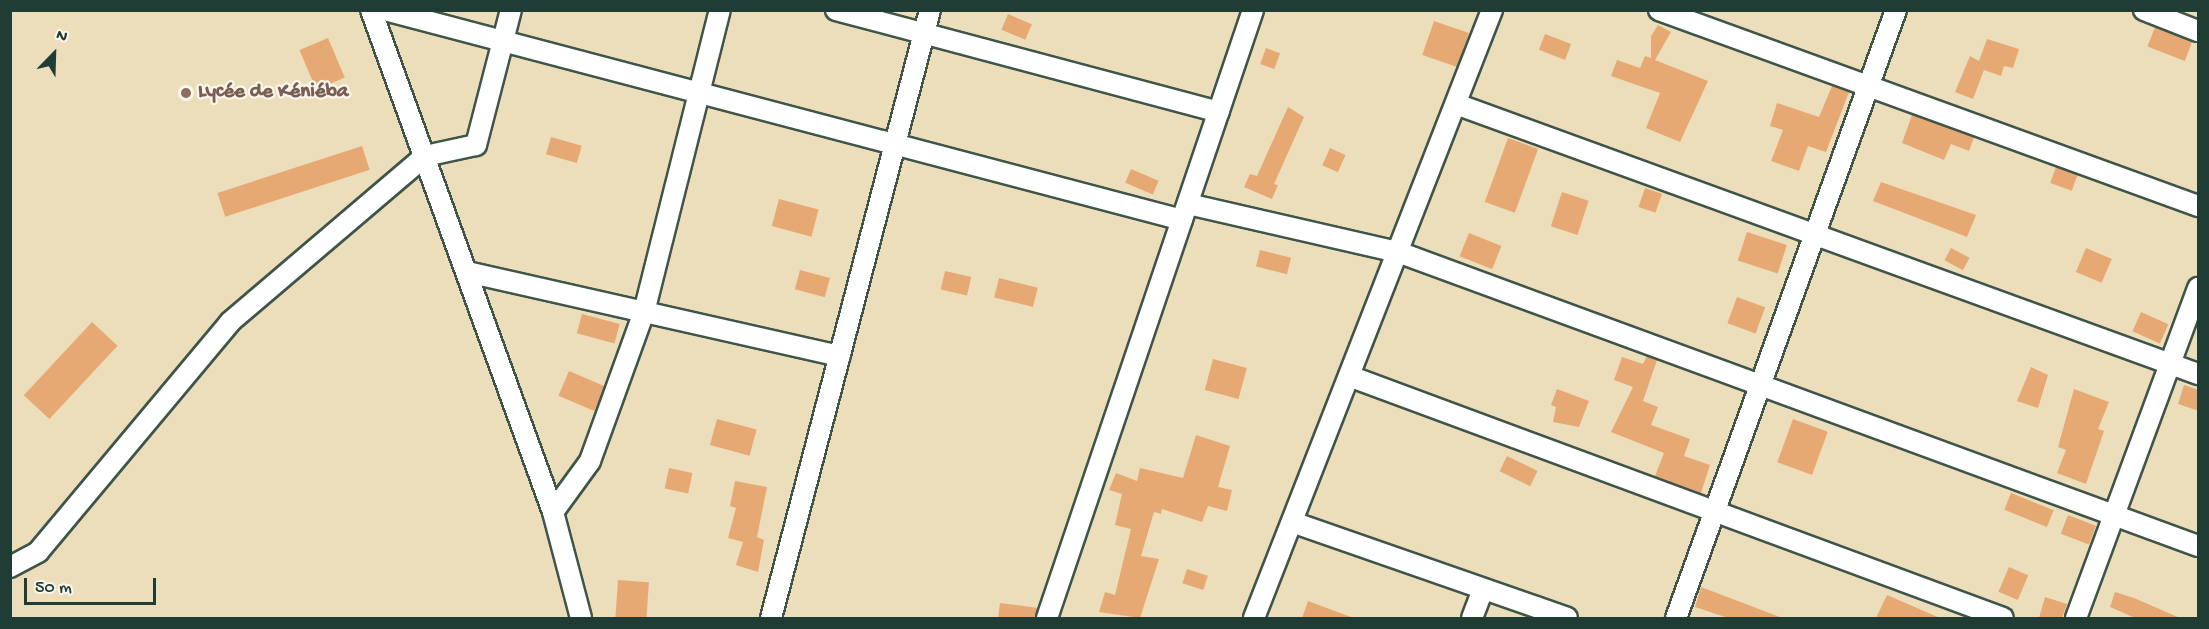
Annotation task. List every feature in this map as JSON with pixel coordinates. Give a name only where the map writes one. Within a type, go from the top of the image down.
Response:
[{"type":"street","points":[[371,10],[553,512],[581,618]]},
{"type":"street","points":[[385,10],[895,145],[1185,212],[1398,252],[2199,546]]},
{"type":"street","points":[[10,567],[38,552],[230,322],[425,156],[476,145],[511,10]]},
{"type":"street","points":[[553,512],[590,461],[644,312],[720,10]]},
{"type":"street","points":[[836,10],[1219,112]]},
{"type":"street","points":[[771,618],[930,10]]},
{"type":"street","points":[[1047,618],[1253,10]]},
{"type":"street","points":[[1254,618],[1492,10]]},
{"type":"street","points":[[1659,10],[2199,206]]},
{"type":"street","points":[[1676,618],[1896,10]]},
{"type":"street","points":[[2144,10],[2199,31]]},
{"type":"street","points":[[1455,104],[2199,374]]},
{"type":"street","points":[[467,272],[840,356]]},
{"type":"street","points":[[2076,618],[2199,288]]},
{"type":"street","points":[[1349,376],[2003,618]]},
{"type":"street","points":[[1292,522],[1567,618]]},
{"type":"street","points":[[1472,618],[1483,589]]},
{"type":"building","points":[[1008,14],[1032,24],[1025,40],[1001,30]]},
{"type":"building","points":[[1434,21],[1469,33],[1457,67],[1422,55]]},
{"type":"building","points":[[1658,25],[1671,32],[1655,60],[1708,81],[1680,142],[1646,128],[1660,93],[1611,76],[1617,60],[1640,68],[1645,56],[1651,58],[1651,36]]},
{"type":"building","points":[[2155,27],[2192,41],[2185,61],[2147,47]]},
{"type":"building","points":[[1545,34],[1571,44],[1565,60],[1539,50]]},
{"type":"building","points":[[328,38],[345,78],[316,90],[299,50]]},
{"type":"building","points":[[1987,39],[2019,49],[2013,68],[2004,66],[2001,76],[1984,70],[1973,99],[1955,92],[1970,56],[1979,61]]},
{"type":"building","points":[[1266,48],[1280,53],[1274,69],[1260,64]]},
{"type":"building","points":[[1832,86],[1849,92],[1826,152],[1808,146],[1799,171],[1771,161],[1783,130],[1770,126],[1777,103],[1819,117]]},
{"type":"building","points":[[1288,107],[1304,117],[1274,184],[1278,185],[1272,199],[1244,187],[1250,174],[1257,176]]},
{"type":"building","points":[[1912,115],[1974,137],[1969,151],[1951,144],[1944,160],[1902,143]]},
{"type":"building","points":[[551,137],[582,146],[577,163],[546,154]]},
{"type":"building","points":[[1508,138],[1538,149],[1515,213],[1485,202]]},
{"type":"building","points":[[362,146],[370,170],[225,217],[217,193]]},
{"type":"building","points":[[1330,148],[1346,155],[1338,172],[1322,165]]},
{"type":"building","points":[[2056,167],[2078,175],[2072,191],[2050,183]]},
{"type":"building","points":[[1131,169],[1159,181],[1153,195],[1125,183]]},
{"type":"building","points":[[1881,182],[1976,215],[1967,237],[1873,201]]},
{"type":"building","points":[[1645,188],[1662,194],[1656,213],[1638,207]]},
{"type":"building","points":[[1562,192],[1589,201],[1578,235],[1551,226]]},
{"type":"building","points":[[779,199],[819,210],[811,237],[772,226]]},
{"type":"building","points":[[1747,232],[1787,245],[1778,274],[1738,261]]},
{"type":"building","points":[[1469,233],[1501,246],[1492,269],[1460,256]]},
{"type":"building","points":[[1951,248],[1970,258],[1963,270],[1944,260]]},
{"type":"building","points":[[2086,248],[2112,259],[2102,283],[2076,272]]},
{"type":"building","points":[[1260,250],[1291,258],[1287,274],[1256,266]]},
{"type":"building","points":[[800,270],[830,278],[825,297],[795,289]]},
{"type":"building","points":[[945,271],[971,277],[967,296],[941,290]]},
{"type":"building","points":[[999,278],[1038,288],[1033,307],[994,297]]},
{"type":"building","points":[[1737,297],[1765,307],[1756,334],[1727,323]]},
{"type":"building","points":[[2141,312],[2168,324],[2160,343],[2132,331]]},
{"type":"building","points":[[582,314],[620,324],[614,343],[577,333]]},
{"type":"building","points":[[92,322],[118,346],[49,419],[24,395]]},
{"type":"building","points":[[1647,356],[1657,360],[1643,401],[1658,407],[1651,425],[1690,439],[1684,456],[1710,465],[1701,493],[1655,476],[1664,453],[1611,432],[1633,387],[1614,380],[1622,357],[1643,364]]},
{"type":"building","points":[[1213,359],[1247,368],[1239,399],[1205,390]]},
{"type":"building","points":[[2031,367],[2048,375],[2038,408],[2017,401]]},
{"type":"building","points":[[569,371],[605,386],[594,411],[558,396]]},
{"type":"building","points":[[2184,385],[2199,390],[2199,411],[2178,404]]},
{"type":"building","points":[[1557,389],[1589,401],[1579,427],[1553,422],[1556,407],[1551,405]]},
{"type":"building","points":[[2074,389],[2109,402],[2098,429],[2104,431],[2086,484],[2057,473],[2066,450],[2058,447]]},
{"type":"building","points":[[717,419],[757,430],[750,456],[710,445]]},
{"type":"building","points":[[1793,419],[1828,432],[1812,475],[1777,462]]},
{"type":"building","points":[[1196,435],[1230,446],[1218,487],[1232,490],[1227,511],[1208,506],[1202,522],[1162,509],[1161,514],[1154,512],[1141,556],[1159,559],[1140,618],[1099,612],[1105,592],[1115,595],[1131,529],[1115,525],[1122,494],[1109,490],[1116,473],[1137,481],[1140,468],[1183,478]]},
{"type":"building","points":[[1507,456],[1538,471],[1530,486],[1500,471]]},
{"type":"building","points":[[669,468],[692,473],[688,494],[665,489]]},
{"type":"building","points":[[735,481],[767,487],[757,537],[764,540],[758,572],[736,565],[743,542],[728,538],[736,508],[730,506]]},
{"type":"building","points":[[2011,493],[2054,510],[2047,527],[2004,510]]},
{"type":"building","points":[[2068,515],[2096,526],[2089,544],[2061,534]]},
{"type":"building","points":[[2009,567],[2028,575],[2018,600],[1998,592]]},
{"type":"building","points":[[1187,569],[1208,576],[1203,590],[1182,583]]},
{"type":"building","points":[[618,580],[649,582],[646,618],[615,618]]},
{"type":"building","points":[[1701,587],[1780,618],[1728,618],[1695,607]]},
{"type":"building","points":[[2115,592],[2180,618],[2135,618],[2110,607]]},
{"type":"building","points":[[1887,595],[1940,618],[1876,618]]},
{"type":"building","points":[[2045,597],[2067,604],[2062,618],[2039,618]]},
{"type":"building","points":[[1308,601],[1351,617],[1302,618]]},
{"type":"building","points":[[1000,603],[1038,608],[1035,618],[998,618]]},
{"type":"place","name":"Lycée de Kéniéba","points":[[186,93]]}]
